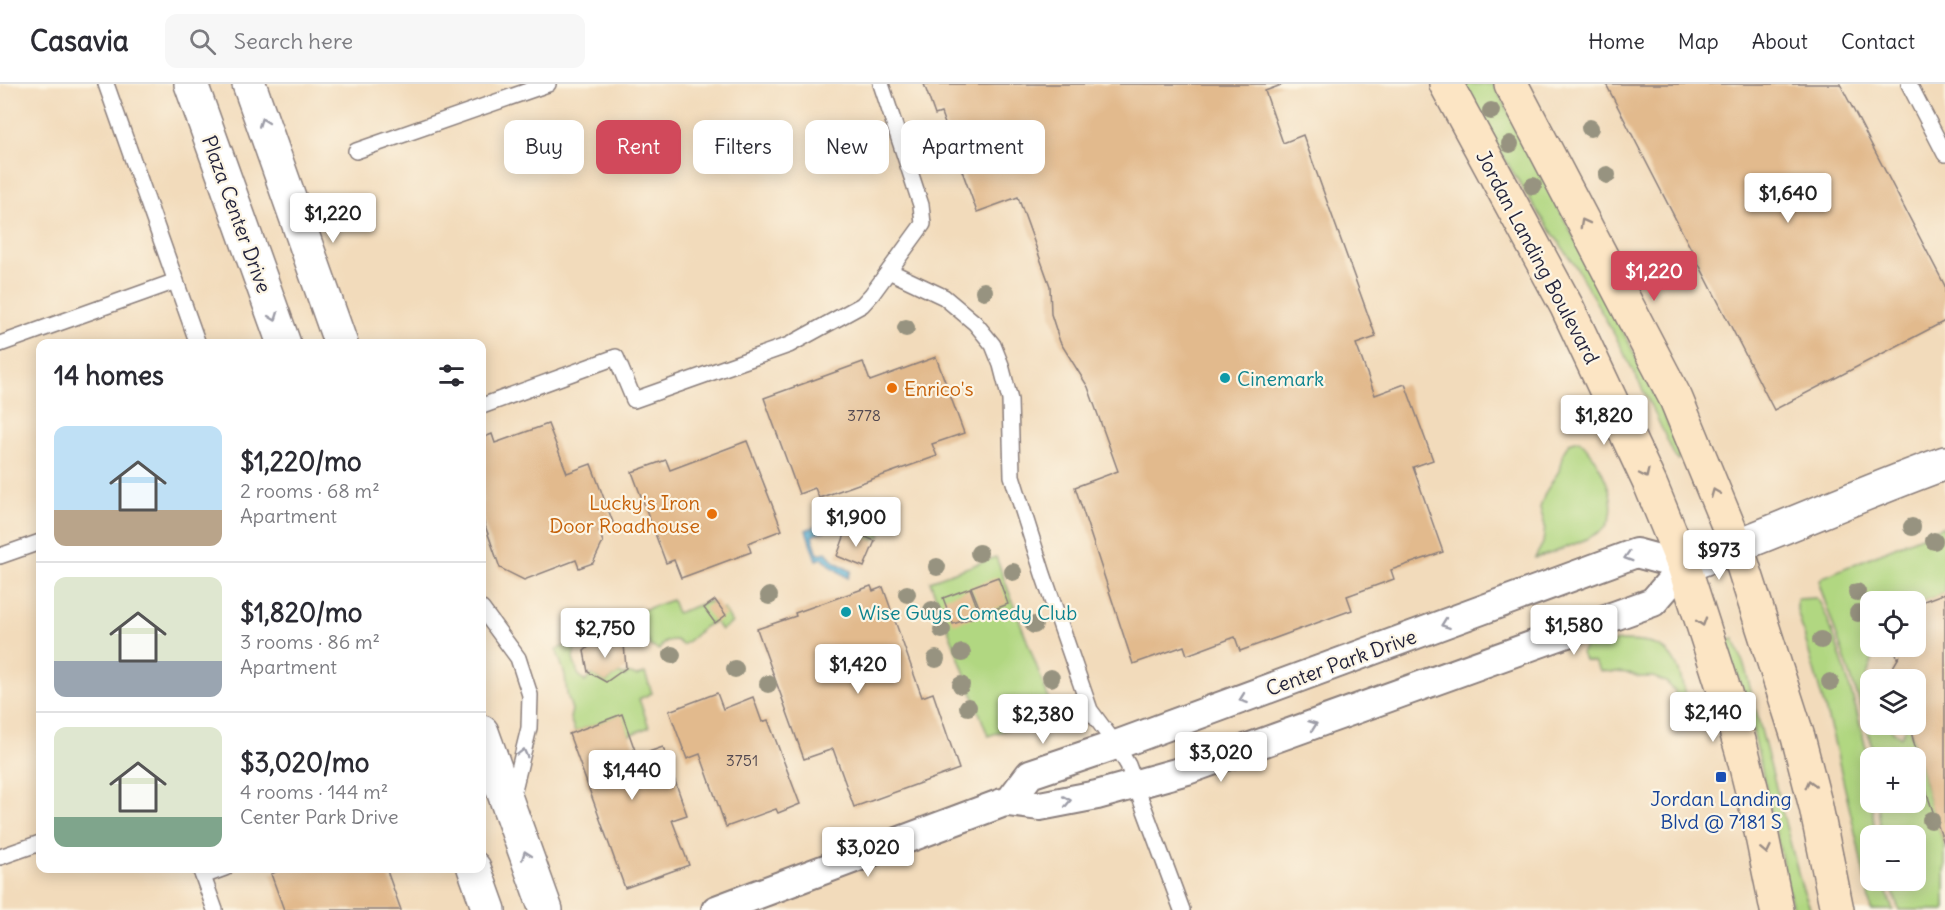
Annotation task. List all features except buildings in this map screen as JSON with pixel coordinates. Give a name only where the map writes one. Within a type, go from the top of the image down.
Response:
[{"type":"main road","name":"Jordan Landing Boulevard","points":[[1446,84],[1567,307],[1651,486],[1684,566],[1742,751],[1777,910]]},
{"type":"main road","points":[[1511,84],[1676,399],[1737,547],[1798,737],[1816,807],[1837,910]]},
{"type":"street","name":"Plaza Center Drive","points":[[191,84],[282,339]]},
{"type":"street","points":[[249,84],[339,339]]},
{"type":"street","points":[[732,907],[908,838],[1009,802],[1040,807],[1097,795],[1187,770],[1653,602],[1684,566],[1945,463]]},
{"type":"street","name":"Center Park Drive","points":[[1009,802],[1030,774],[1116,745],[1636,554],[1684,566]]},
{"type":"street","points":[[486,744],[546,910]]},
{"type":"street","points":[[476,873],[489,910]]},
{"type":"lane","points":[[106,84],[196,339]]},
{"type":"lane","points":[[356,150],[548,84]]},
{"type":"lane","points":[[486,405],[616,357],[634,400],[789,345],[862,305],[923,224],[921,205],[881,84]]},
{"type":"lane","points":[[1909,84],[1945,153]]},
{"type":"lane","points":[[889,271],[944,297],[975,323],[993,345],[1010,400],[1012,476],[1043,574],[1090,710],[1116,745],[1136,784],[1182,910]]},
{"type":"lane","points":[[0,344],[176,281]]},
{"type":"lane","points":[[0,556],[36,543]]},
{"type":"lane","points":[[486,614],[518,658],[530,695],[529,729],[509,810]]},
{"type":"lane","points":[[0,857],[36,844]]},
{"type":"lane","points":[[202,873],[215,910]]},
{"type":"green space","points":[[1463,84],[1494,84],[1628,341],[1665,417],[1681,457],[1678,460],[1619,343],[1576,267],[1492,139]]},
{"type":"green space","points":[[1579,440],[1593,457],[1606,480],[1610,493],[1610,516],[1606,526],[1593,535],[1535,558],[1543,543],[1545,526],[1540,508],[1545,493],[1559,471],[1563,453],[1569,443]]},
{"type":"green space","points":[[864,508],[870,524],[884,519],[886,525],[878,528],[881,536],[851,548],[840,518]]},
{"type":"green space","points":[[1945,526],[1945,593],[1926,600],[1926,591],[1860,591],[1860,657],[1873,657],[1869,669],[1860,669],[1860,703],[1820,587],[1823,577]]},
{"type":"green space","points":[[996,557],[1054,713],[988,736],[930,581]]},
{"type":"green space","points":[[1816,598],[1822,608],[1839,651],[1860,724],[1860,735],[1863,735],[1866,747],[1860,747],[1860,813],[1873,813],[1874,825],[1860,825],[1860,855],[1833,737],[1797,610],[1797,599]]},
{"type":"green space","points":[[672,600],[677,613],[710,601],[714,612],[724,609],[732,623],[721,630],[715,622],[682,645],[676,640],[670,640],[664,643],[659,650],[650,646],[637,612]]},
{"type":"green space","points":[[1734,639],[1745,668],[1801,884],[1811,910],[1793,910],[1746,699],[1724,641]]},
{"type":"green space","points":[[1619,641],[1652,644],[1668,652],[1678,669],[1686,710],[1674,704],[1675,691],[1666,682],[1629,673],[1600,671],[1594,662],[1586,661],[1581,654],[1585,646],[1594,643],[1600,647]]},
{"type":"green space","points":[[576,642],[573,659],[578,674],[585,682],[592,674],[606,682],[619,673],[625,676],[627,673],[637,676],[645,673],[652,693],[639,699],[649,727],[629,735],[621,715],[575,732],[570,718],[572,710],[565,675],[556,649]]},
{"type":"green space","points":[[1869,735],[1898,735],[1901,737],[1912,735],[1915,747],[1872,747]]},
{"type":"green space","points":[[1926,789],[1945,847],[1945,910],[1899,910],[1893,891],[1926,891],[1926,825],[1880,825],[1879,813],[1926,813]]},
{"type":"green space","points":[[1867,891],[1886,891],[1893,910],[1871,910]]},
{"type":"water","points":[[829,521],[831,528],[812,536],[818,554],[826,552],[835,562],[851,571],[848,578],[823,558],[816,560],[806,530]]},
{"type":"place","name":"Cinemark","points":[[1225,378]]},
{"type":"place","name":"Enrico's","points":[[892,388]]},
{"type":"place","name":"Lucky's Iron Door Roadhouse","points":[[712,514]]},
{"type":"place","name":"Wise Guys Comedy Club","points":[[846,612]]},
{"type":"place","name":"Jordan Landing Blvd @ 7181 S","points":[[1721,777]]}]
